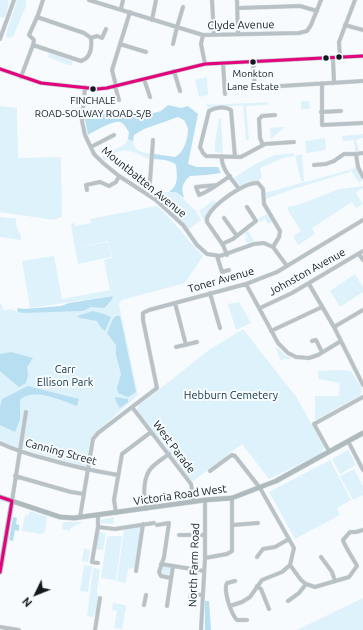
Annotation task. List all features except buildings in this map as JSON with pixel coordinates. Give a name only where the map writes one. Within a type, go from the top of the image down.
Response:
[{"type":"main road","name":"Victoria Road West","points":[[0,497],[66,518],[116,513],[205,500],[232,498],[260,488],[301,468],[363,433]]},
{"type":"main road","points":[[0,572],[12,501]]},
{"type":"street","points":[[0,39],[14,0]]},
{"type":"street","points":[[20,77],[33,45],[34,40],[29,35],[43,0]]},
{"type":"street","name":"Clyde Avenue","points":[[89,0],[204,35],[299,33],[307,31],[321,0]]},
{"type":"street","points":[[121,9],[123,0]]},
{"type":"street","points":[[152,20],[156,0]]},
{"type":"street","points":[[212,0],[214,35]]},
{"type":"street","points":[[237,0],[238,34]]},
{"type":"street","points":[[340,57],[339,42],[354,0]]},
{"type":"street","points":[[238,8],[300,6],[317,11]]},
{"type":"street","points":[[173,44],[183,7]]},
{"type":"street","points":[[119,100],[112,70],[130,12]]},
{"type":"street","points":[[33,45],[81,61],[86,59],[89,55],[92,44],[91,38],[84,32],[37,17]]},
{"type":"street","points":[[346,25],[363,30]]},
{"type":"street","points":[[91,38],[97,36],[102,38],[106,29]]},
{"type":"street","points":[[204,35],[200,44],[205,64]]},
{"type":"street","points":[[120,44],[146,52]]},
{"type":"street","points":[[0,69],[41,83],[107,88],[205,64],[363,56]]},
{"type":"street","points":[[333,58],[334,82]]},
{"type":"street","points":[[254,62],[255,89]]},
{"type":"street","points":[[224,63],[225,94]]},
{"type":"street","points":[[174,72],[180,91]]},
{"type":"street","points":[[144,79],[150,97]]},
{"type":"street","points":[[281,86],[363,81]]},
{"type":"street","points":[[322,83],[322,125],[363,123]]},
{"type":"street","name":"Mountbatten Avenue","points":[[85,87],[82,121],[85,135],[94,154],[119,176],[149,195],[183,225],[202,250],[207,254],[217,256]]},
{"type":"street","points":[[235,157],[232,110],[225,107],[215,108],[209,111],[200,147],[206,156],[222,156],[235,157],[241,157],[263,145],[294,142]]},
{"type":"street","points":[[321,112],[341,111]]},
{"type":"street","points":[[263,145],[260,138],[259,119],[262,116],[275,115]]},
{"type":"street","points":[[91,147],[114,135]]},
{"type":"street","points":[[149,195],[153,140]]},
{"type":"street","points":[[314,165],[326,164],[334,161],[344,154],[363,153]]},
{"type":"street","points":[[356,154],[358,167],[363,177]]},
{"type":"street","points":[[222,156],[221,160],[223,166],[239,189]]},
{"type":"street","points":[[86,185],[100,182],[109,186],[116,182],[119,176]]},
{"type":"street","points":[[217,185],[196,187],[199,195],[217,185],[230,176]]},
{"type":"street","points":[[85,180],[87,190]]},
{"type":"street","points":[[227,255],[222,244],[207,222],[207,218],[214,208],[239,189],[254,183],[258,183],[263,189],[264,204],[280,231],[280,234],[273,247]]},
{"type":"street","points":[[222,244],[237,236],[256,221],[246,207]]},
{"type":"street","points":[[224,218],[237,236]]},
{"type":"street","name":"Toner Avenue","points":[[132,407],[157,388],[143,320],[144,313],[149,310],[246,284],[277,272],[363,220]]},
{"type":"street","points":[[229,270],[222,272],[217,256],[227,255],[254,244],[264,243],[273,247],[287,266]]},
{"type":"street","points":[[361,253],[363,260]]},
{"type":"street","name":"Johnston Avenue","points":[[260,308],[309,284],[361,253]]},
{"type":"street","points":[[246,284],[278,343],[284,350],[296,357],[308,358],[341,341]]},
{"type":"street","points":[[309,284],[334,327],[363,385]]},
{"type":"street","points":[[210,293],[220,328]]},
{"type":"street","points":[[176,303],[186,345]]},
{"type":"street","points":[[271,330],[322,307]]},
{"type":"street","points":[[334,327],[363,310]]},
{"type":"street","points":[[312,342],[316,340],[322,352]]},
{"type":"street","points":[[176,347],[197,342]]},
{"type":"street","points":[[329,451],[314,424],[363,397]]},
{"type":"street","points":[[80,517],[93,439],[98,432],[132,407]]},
{"type":"street","name":"West Parade","points":[[132,407],[191,484],[194,502]]},
{"type":"street","points":[[12,501],[26,412]]},
{"type":"street","points":[[116,513],[114,500],[122,454],[151,432]]},
{"type":"street","points":[[348,441],[363,470]]},
{"type":"street","name":"Canning Street","points":[[0,442],[19,451],[88,470],[118,475]]},
{"type":"street","points":[[146,509],[144,497],[150,469],[169,454]]},
{"type":"street","points":[[210,471],[232,455],[235,456],[260,488],[294,548],[290,565],[282,572],[262,580],[250,596],[242,602],[230,606]]},
{"type":"street","points":[[15,476],[71,492],[84,494]]},
{"type":"street","points":[[204,558],[230,553],[232,551],[232,498]]},
{"type":"street","name":"North Farm Road","points":[[201,630],[205,500]]},
{"type":"street","points":[[98,515],[98,527],[92,562],[98,563]]},
{"type":"street","points":[[98,527],[115,529],[143,524],[168,523],[164,557],[159,572],[161,576],[171,578]]},
{"type":"street","points":[[233,525],[258,523]]},
{"type":"street","points":[[136,571],[143,524]]},
{"type":"street","points":[[358,566],[341,539],[350,532],[363,530]]},
{"type":"street","points":[[179,535],[205,535]]},
{"type":"street","points":[[257,557],[263,549],[275,547],[289,539]]},
{"type":"street","points":[[321,557],[332,572],[334,581]]},
{"type":"street","points":[[161,564],[204,571]]},
{"type":"street","points":[[290,565],[301,580],[314,587],[348,577],[358,566],[363,564]]},
{"type":"street","points":[[167,606],[173,566]]},
{"type":"street","points":[[235,581],[228,583],[225,588],[230,606],[237,620],[247,620]]},
{"type":"street","points":[[288,601],[306,584]]},
{"type":"street","points":[[257,586],[261,589],[270,610]]},
{"type":"street","points":[[190,599],[191,594],[202,595]]},
{"type":"street","points":[[144,604],[146,595]]},
{"type":"street","points":[[95,630],[100,598]]},
{"type":"street","points":[[0,627],[18,630]]},
{"type":"green space","points":[[0,0],[9,0],[6,16],[2,18],[0,17]]},
{"type":"green space","points":[[17,0],[26,0],[26,6],[13,37],[7,38],[6,34]]},
{"type":"green space","points":[[49,53],[73,61],[71,66],[48,57]]},
{"type":"green space","points":[[207,77],[208,95],[199,97],[195,80]]},
{"type":"green space","points":[[301,101],[309,101],[310,109],[301,109]]},
{"type":"green space","points":[[268,102],[267,105],[246,106],[249,140],[246,140],[243,105],[208,108],[206,104],[209,105]]},
{"type":"green space","points":[[0,106],[17,108],[18,158],[61,157],[62,217],[54,220],[0,212]]},
{"type":"green space","points":[[219,119],[221,119],[223,153],[215,152],[215,142]]},
{"type":"green space","points":[[270,128],[284,128],[271,139]]},
{"type":"green space","points":[[363,134],[363,138],[356,140],[359,151],[355,152],[354,140],[343,141],[342,136]]},
{"type":"green space","points":[[325,138],[326,150],[306,153],[305,141]]},
{"type":"green space","points":[[128,139],[133,141],[137,149],[151,154],[150,160],[138,154],[127,151],[117,152],[105,161],[101,157],[125,144]]},
{"type":"green space","points":[[294,153],[294,156],[283,158],[260,168],[262,177],[258,181],[251,181],[241,186],[234,178],[252,166],[274,155]]},
{"type":"green space","points":[[302,154],[304,181],[301,181],[295,156]]},
{"type":"green space","points":[[356,168],[362,180],[359,183],[350,169]]},
{"type":"green space","points":[[349,170],[350,172],[293,189],[266,199],[265,193]]},
{"type":"green space","points":[[363,186],[363,188],[356,193],[363,204],[356,208],[352,202],[312,228],[315,234],[298,245],[293,236],[301,231],[287,207],[298,205],[339,189]]},
{"type":"green space","points":[[153,192],[176,192],[196,211],[201,220],[189,229],[152,194]]},
{"type":"green space","points":[[214,200],[216,203],[210,209],[205,218],[206,224],[199,211]]},
{"type":"green space","name":"Carr Ellison Park","points":[[157,206],[170,218],[203,256],[185,283],[122,300],[119,304],[138,395],[92,436],[86,467],[13,446],[0,440],[0,302],[4,311],[10,309],[18,312],[82,311],[111,301],[112,296],[30,308],[22,261],[54,256],[62,299],[110,290],[104,260],[112,258],[108,241],[75,248],[71,225],[74,222],[75,226],[91,223],[90,219]]},
{"type":"green space","points":[[267,214],[272,222],[268,224],[265,219],[260,222],[258,219]]},
{"type":"green space","points":[[0,217],[15,218],[17,228],[21,235],[21,240],[0,237]]},
{"type":"green space","points":[[247,231],[254,241],[248,244],[245,239],[248,237],[244,233]]},
{"type":"green space","points":[[108,242],[111,257],[78,264],[75,248]]},
{"type":"green space","points":[[355,274],[363,287],[363,292],[340,307],[330,291]]},
{"type":"green space","points":[[239,302],[251,323],[236,330],[228,304]]},
{"type":"green space","name":"Hebburn Cemetery","points":[[243,329],[297,398],[324,446],[322,453],[269,479],[242,444],[192,482],[137,412],[138,406],[209,350]]},
{"type":"green space","points":[[278,348],[292,359],[284,359],[281,361],[276,349]]},
{"type":"green space","points":[[318,371],[351,371],[362,389],[360,396],[315,420],[315,396],[339,396],[340,383],[318,379]]},
{"type":"green space","points":[[348,450],[356,465],[340,474],[332,459]]},
{"type":"green space","points":[[330,460],[351,500],[337,508],[340,515],[295,539],[269,492]]},
{"type":"green space","points":[[354,469],[363,486],[363,495],[353,500],[340,476]]},
{"type":"green space","points":[[30,511],[46,516],[47,522],[43,533],[22,531],[25,515],[28,516]]},
{"type":"green space","points":[[114,517],[113,524],[101,523],[101,520]]},
{"type":"green space","points":[[63,522],[83,522],[71,528],[70,531],[62,529]]},
{"type":"green space","points":[[141,527],[134,568],[128,569],[126,583],[117,581],[124,530]]},
{"type":"green space","points":[[99,532],[106,533],[103,550],[96,549]]},
{"type":"green space","points":[[122,536],[116,580],[101,578],[107,537]]},
{"type":"green space","points":[[84,548],[90,550],[88,562],[82,561]]},
{"type":"green space","points":[[84,565],[92,566],[88,592],[80,591]]},
{"type":"green space","points":[[163,566],[170,567],[169,576],[162,573]]},
{"type":"green space","points":[[93,569],[100,569],[97,592],[98,605],[93,617],[87,616]]},
{"type":"green space","points":[[363,598],[363,630],[297,630]]},
{"type":"green space","points":[[113,603],[125,605],[126,607],[122,629],[114,628],[117,611],[112,610]]},
{"type":"shaded area","points":[[168,105],[181,108],[188,106],[198,114],[188,164],[197,167],[218,167],[221,173],[190,176],[185,181],[183,186],[184,198],[176,192],[169,192],[176,183],[176,165],[168,161],[154,159],[154,154],[175,157],[181,152],[185,145],[188,133],[188,128],[184,120],[178,117],[144,129],[134,135],[133,141],[128,139],[129,132],[120,122],[109,124],[88,135],[85,119],[97,119],[104,114],[132,111],[150,114],[161,111]]},
{"type":"shaded area","points":[[113,296],[111,301],[104,308],[91,307],[83,311],[24,313],[18,312],[17,310],[18,308],[24,309],[61,306],[69,303]]},
{"type":"shaded area","points":[[93,311],[111,317],[105,331],[101,328],[97,321],[80,318],[77,316]]},
{"type":"shaded area","points":[[116,316],[120,316],[136,392],[128,397],[118,393],[117,388],[121,374],[116,355],[116,345],[107,333],[113,319]]},
{"type":"shaded area","points":[[11,352],[33,358],[27,367],[28,375],[26,383],[19,387],[0,371],[0,354]]},
{"type":"shaded area","points":[[28,386],[79,399],[77,406],[48,396],[26,396],[20,400],[20,419],[15,432],[0,425],[0,407],[2,399]]},
{"type":"shaded area","points":[[115,397],[128,399],[128,402],[120,408]]},
{"type":"shaded area","points":[[13,517],[17,518],[16,524],[19,525],[19,531],[15,530],[13,541],[9,540]]},
{"type":"shaded area","points":[[205,601],[209,601],[211,630],[205,630]]},
{"type":"transit line","points":[[0,69],[41,83],[97,89],[107,88],[205,64],[363,56]]},
{"type":"transit line","points":[[0,497],[12,501],[0,572]]},
{"type":"place","name":"Monkton Lane Estate","points":[[253,62]]},
{"type":"place","name":"FINCHALE ROAD-SOLWAY ROAD-S/B","points":[[93,89]]}]
